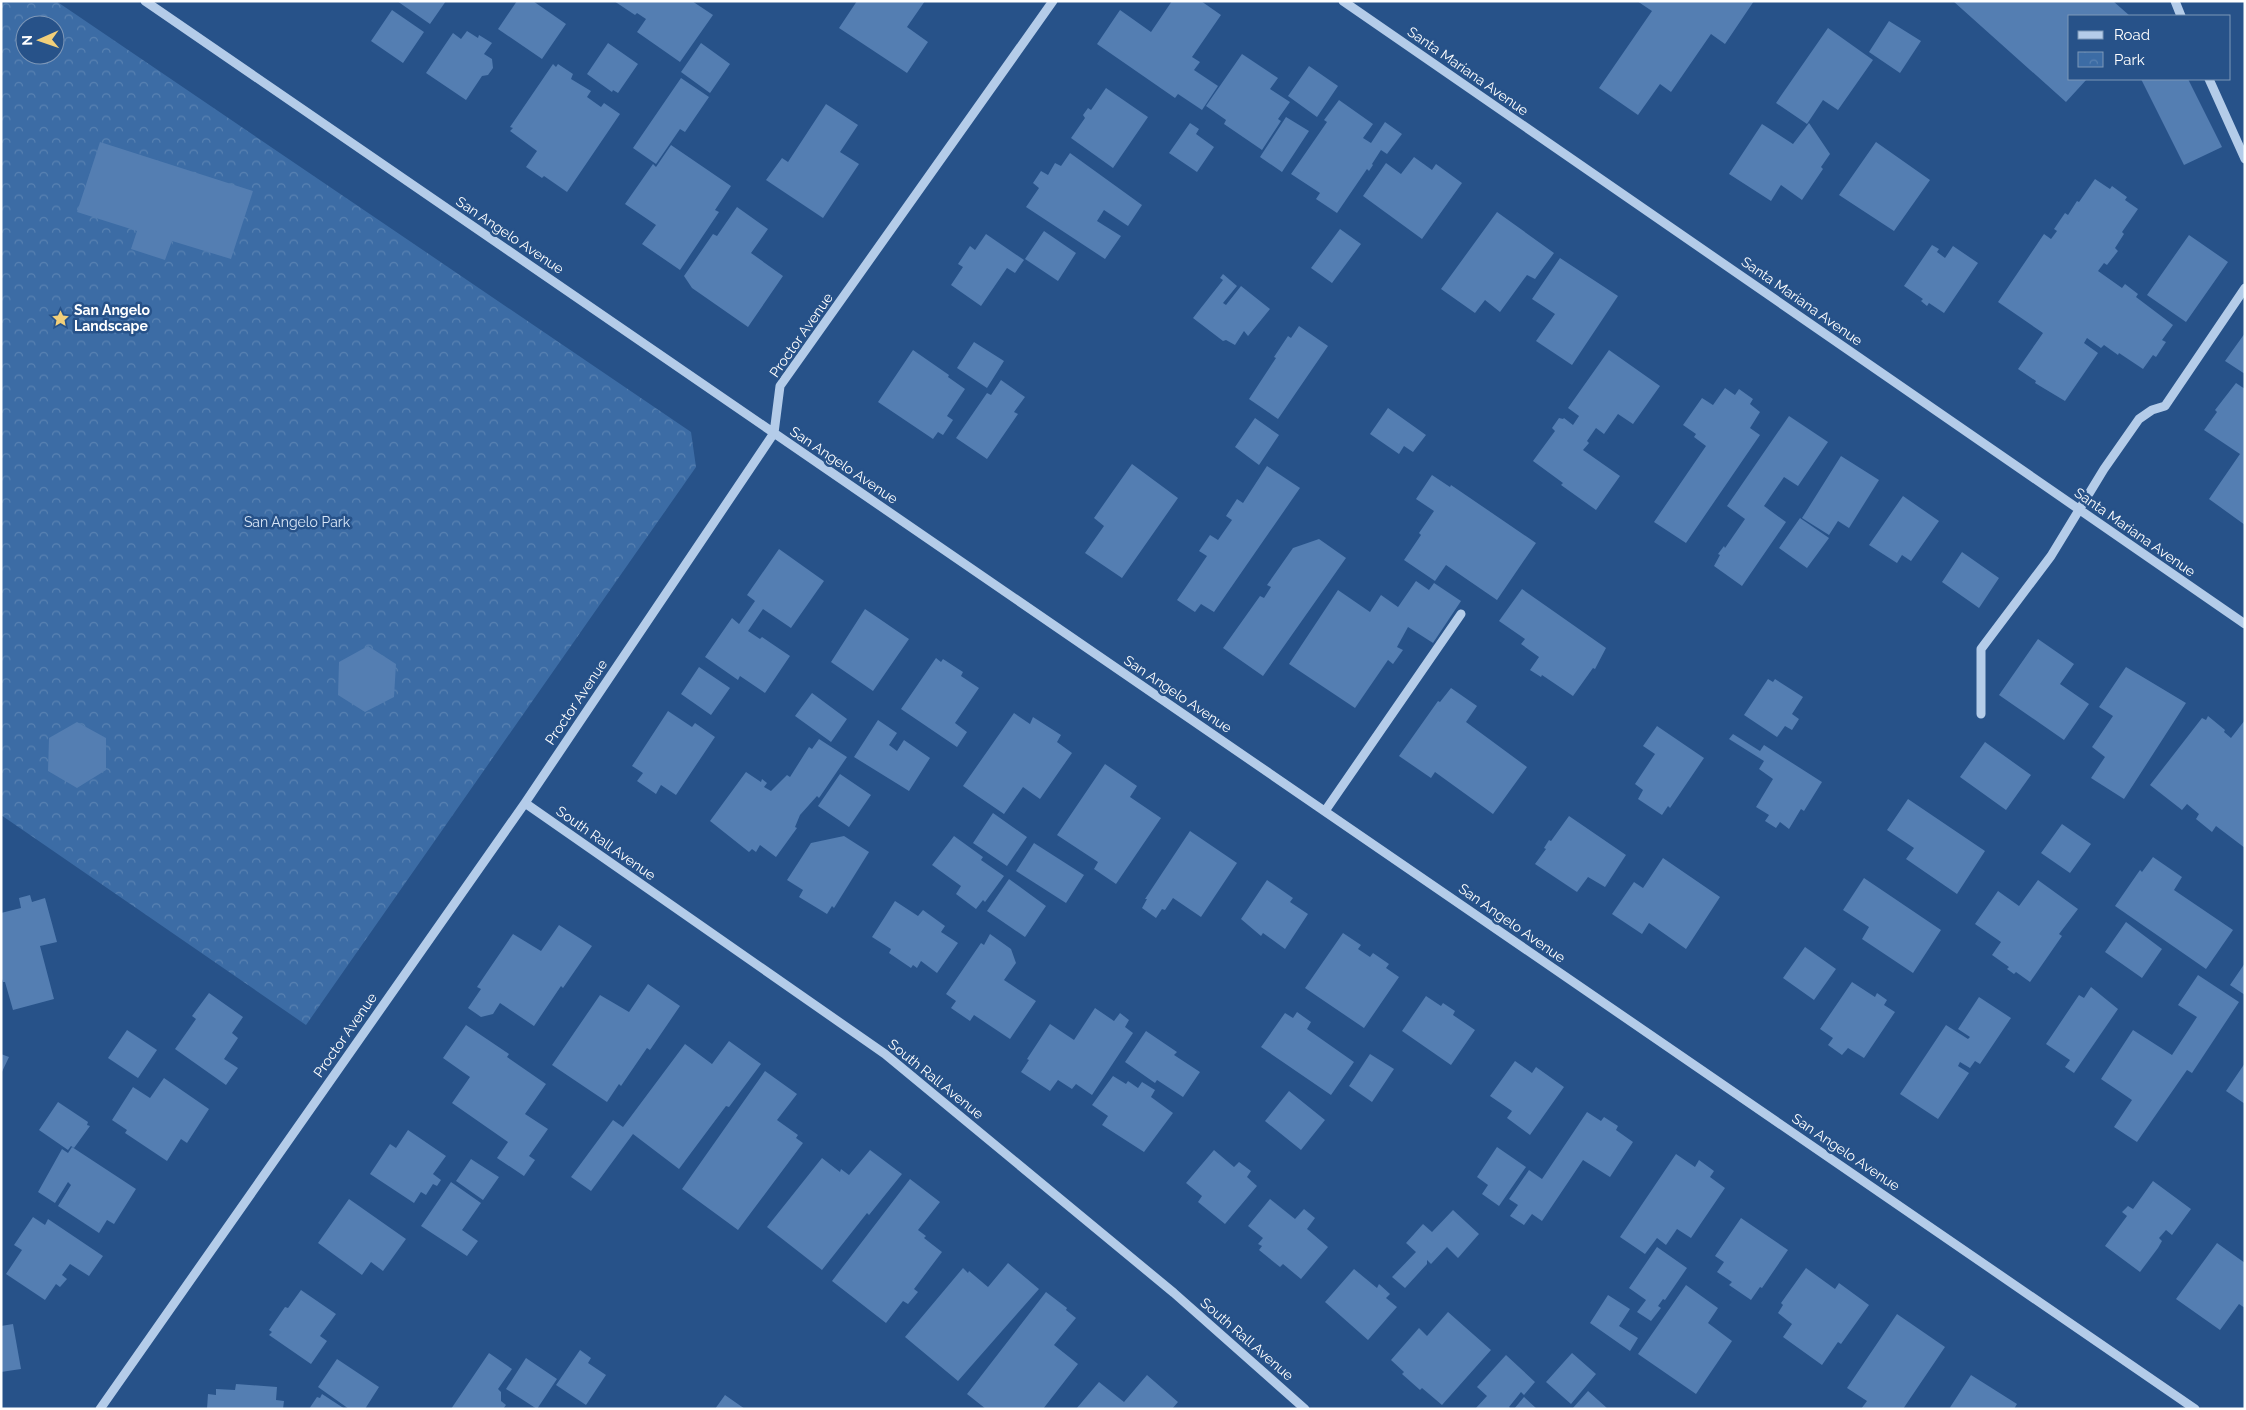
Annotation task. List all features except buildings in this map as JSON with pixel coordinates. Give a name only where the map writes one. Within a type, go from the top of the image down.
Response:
[{"type":"street","name":"San Angelo Avenue","points":[[145,1],[2195,1409]]},
{"type":"street","name":"Proctor Avenue","points":[[100,1409],[525,803],[774,433],[780,386],[1053,1]]},
{"type":"street","name":"Santa Mariana Avenue","points":[[1343,1],[2245,624]]},
{"type":"street","points":[[2175,1],[2181,15]]},
{"type":"street","points":[[2209,80],[2245,159]]},
{"type":"street","points":[[1981,714],[1981,649],[2051,556],[2104,469],[2139,419],[2152,410],[2165,406],[2245,288]]},
{"type":"street","points":[[1324,811],[1461,614]]},
{"type":"street","name":"South Rall Avenue","points":[[525,803],[886,1054],[1174,1293],[1305,1409]]},
{"type":"green space","name":"San Angelo Park","points":[[1,1],[56,1],[691,432],[696,467],[306,1025],[1,815]]},
{"type":"place","name":"San Angelo Landscape","points":[[60,318]]}]
